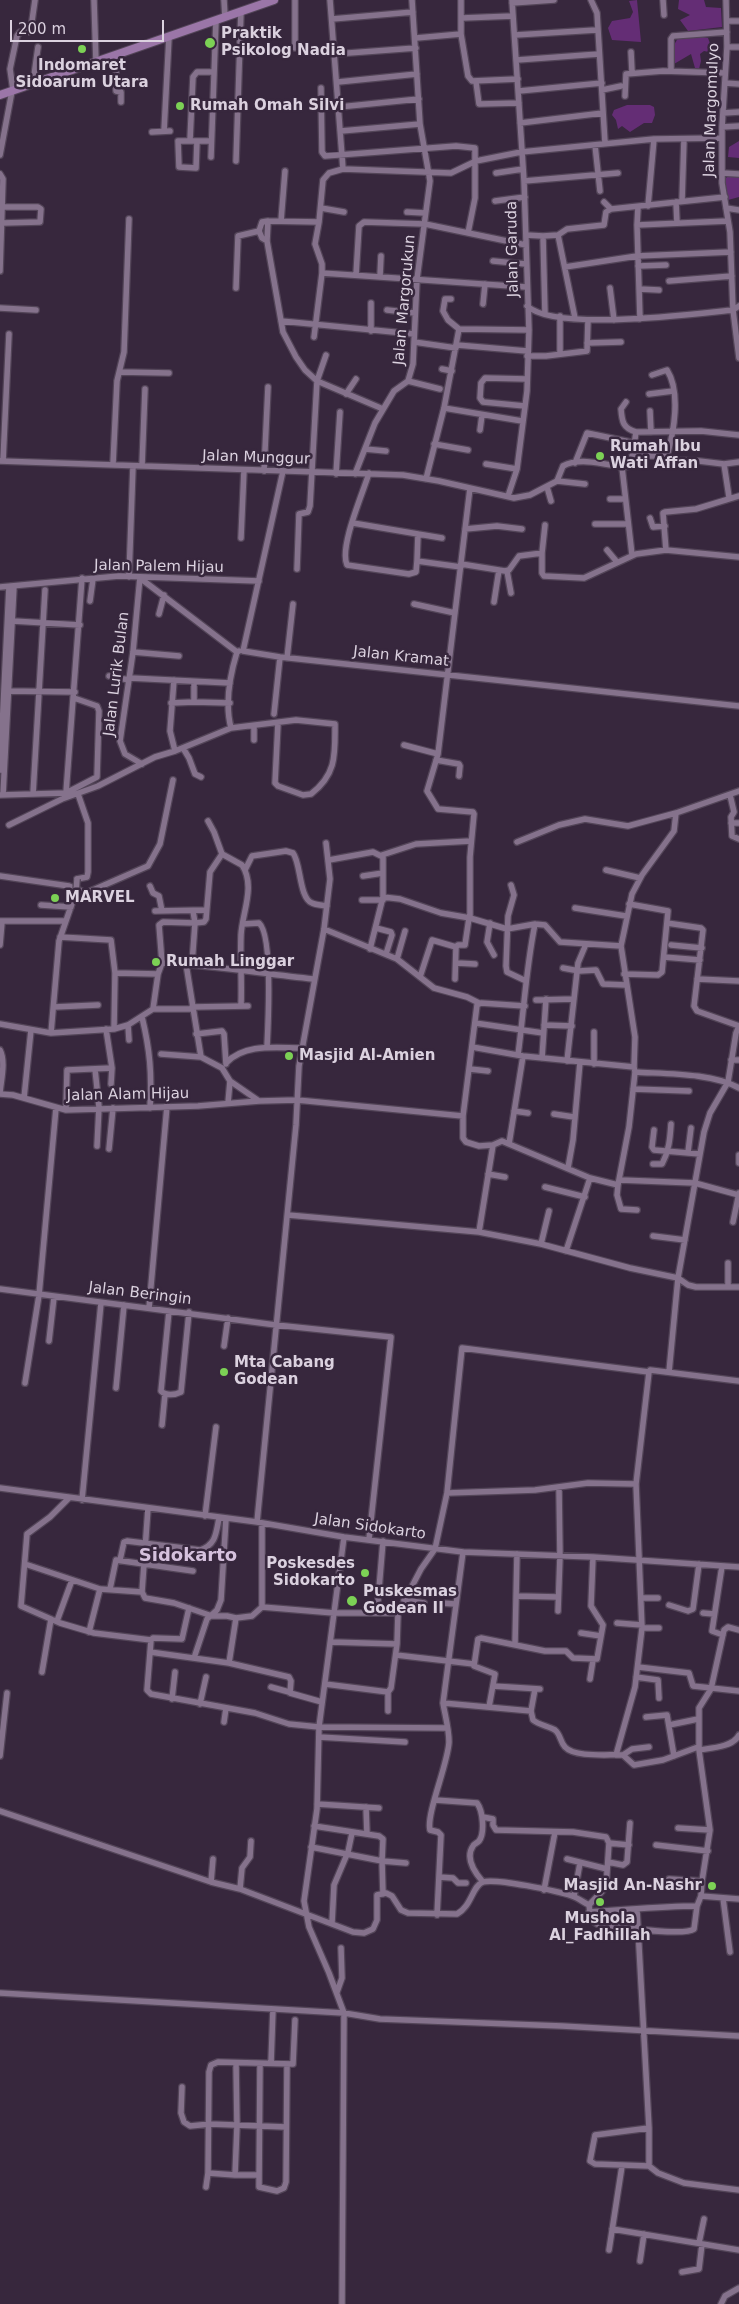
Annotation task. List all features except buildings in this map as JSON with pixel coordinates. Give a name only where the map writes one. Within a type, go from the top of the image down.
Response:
[{"type":"main road","points":[[0,95],[274,0]]},
{"type":"street","points":[[32,21],[35,0]]},
{"type":"street","points":[[94,0],[96,62]]},
{"type":"street","points":[[224,0],[225,17]]},
{"type":"street","points":[[295,0],[295,48]]},
{"type":"street","points":[[330,0],[338,82],[343,169]]},
{"type":"street","name":"Jalan Margorukun","points":[[355,474],[383,409],[394,391],[408,381],[414,364],[417,279],[430,172],[420,124],[416,38],[412,0]]},
{"type":"street","points":[[461,0],[461,34],[468,76],[472,81],[476,82],[518,79]]},
{"type":"street","points":[[512,1],[554,0]]},
{"type":"street","points":[[591,0],[596,13],[605,143]]},
{"type":"street","points":[[663,0],[664,15]]},
{"type":"street","name":"Jalan Margomulyo","points":[[726,0],[727,47],[722,127],[722,174],[731,252],[739,358]]},
{"type":"street","name":"Jalan Garuda","points":[[508,496],[517,469],[525,406],[529,330],[526,287],[524,181],[520,152],[520,103],[512,1]]},
{"type":"street","points":[[236,161],[241,12]]},
{"type":"street","points":[[332,19],[413,12]]},
{"type":"street","points":[[462,18],[513,16]]},
{"type":"street","points":[[726,21],[739,20]]},
{"type":"street","points":[[211,157],[216,21]]},
{"type":"street","points":[[515,35],[596,30]]},
{"type":"street","points":[[0,156],[12,91],[10,69],[17,36],[20,32],[28,32]]},
{"type":"street","points":[[671,71],[671,39],[673,36],[727,32]]},
{"type":"street","points":[[416,38],[461,34]]},
{"type":"street","points":[[152,132],[167,131],[169,37]]},
{"type":"street","points":[[33,84],[38,47]]},
{"type":"street","points":[[727,47],[739,47]]},
{"type":"street","points":[[335,54],[416,48]]},
{"type":"street","points":[[630,52],[632,72]]},
{"type":"street","points":[[517,60],[599,54]]},
{"type":"street","points":[[116,55],[116,91],[121,92],[121,102]]},
{"type":"street","points":[[211,141],[193,140],[178,141],[178,165],[182,168],[196,166],[193,140],[193,76],[197,72],[214,72]]},
{"type":"street","points":[[626,96],[624,75],[632,72],[725,73]]},
{"type":"street","points":[[338,82],[417,74]]},
{"type":"street","points":[[476,82],[479,104],[520,103]]},
{"type":"street","points":[[725,83],[739,84]]},
{"type":"street","points":[[519,91],[621,86]]},
{"type":"street","points":[[321,88],[322,152],[325,156],[425,148],[472,147],[476,150],[475,198],[468,233]]},
{"type":"street","points":[[339,107],[419,99]]},
{"type":"street","points":[[723,113],[739,112]]},
{"type":"street","points":[[520,123],[603,113]]},
{"type":"street","points":[[341,131],[420,124]]},
{"type":"street","points":[[722,127],[739,126]]},
{"type":"street","points":[[314,337],[322,272],[320,257],[315,244],[320,222],[325,176],[343,169],[456,172],[476,162],[520,152],[654,139],[722,138]]},
{"type":"street","points":[[648,206],[654,139]]},
{"type":"street","points":[[677,223],[684,139]]},
{"type":"street","points":[[595,145],[600,191]]},
{"type":"street","points":[[496,173],[523,169]]},
{"type":"street","points":[[281,221],[285,171]]},
{"type":"street","points":[[524,181],[618,173]]},
{"type":"street","points":[[0,174],[3,179],[0,272]]},
{"type":"street","points":[[722,174],[739,174]]},
{"type":"street","points":[[495,201],[524,196]]},
{"type":"street","points":[[526,235],[558,235],[567,229],[604,225],[606,224],[606,212],[611,209],[724,197]]},
{"type":"street","points":[[604,202],[611,209]]},
{"type":"street","points":[[2,206],[38,207],[41,209],[40,222],[2,223]]},
{"type":"street","points":[[638,207],[637,256],[640,319]]},
{"type":"street","points":[[321,208],[344,212]]},
{"type":"street","points":[[726,208],[739,210]]},
{"type":"street","points":[[407,212],[425,213]]},
{"type":"street","points":[[113,464],[120,372],[124,352],[128,219]]},
{"type":"street","points":[[268,221],[267,241],[286,340],[305,370],[317,381],[383,409]]},
{"type":"street","points":[[637,225],[728,221]]},
{"type":"street","points":[[267,241],[262,238],[259,231],[262,222],[320,222]]},
{"type":"street","points":[[356,275],[361,223],[424,224],[526,245]]},
{"type":"street","points":[[236,288],[238,236],[259,231]]},
{"type":"street","points":[[558,235],[575,318]]},
{"type":"street","points":[[543,236],[545,314]]},
{"type":"street","points":[[565,268],[637,256],[731,252]]},
{"type":"street","points":[[380,276],[381,256]]},
{"type":"street","points":[[494,261],[526,264]]},
{"type":"street","points":[[638,266],[666,265]]},
{"type":"street","points":[[322,272],[526,287]]},
{"type":"street","points":[[669,281],[732,276]]},
{"type":"street","points":[[483,304],[485,284]]},
{"type":"street","points":[[610,288],[614,320]]},
{"type":"street","points":[[639,289],[659,290]]},
{"type":"street","points":[[451,299],[445,299],[443,311],[448,320],[459,328],[529,330]]},
{"type":"street","points":[[371,303],[371,331]]},
{"type":"street","points":[[527,306],[535,313],[588,320],[640,319],[736,308]]},
{"type":"street","points":[[0,308],[36,310]]},
{"type":"street","points":[[387,310],[415,313]]},
{"type":"street","points":[[529,320],[535,313]]},
{"type":"street","points":[[560,316],[560,354]]},
{"type":"street","points":[[414,342],[527,353],[560,354],[587,351],[588,320]]},
{"type":"street","points":[[281,321],[414,334]]},
{"type":"street","points":[[426,479],[444,408],[457,347],[459,328]]},
{"type":"street","points":[[2,461],[9,334]]},
{"type":"street","points":[[587,343],[621,342]]},
{"type":"street","points":[[297,569],[299,514],[309,510],[313,472],[317,381],[326,355]]},
{"type":"street","points":[[442,369],[452,371]]},
{"type":"street","points":[[652,375],[666,370],[673,391],[674,432],[668,460],[672,462],[698,460],[724,464],[739,462]]},
{"type":"street","points":[[120,372],[169,373]]},
{"type":"street","points":[[525,406],[483,402],[480,398],[481,383],[482,380],[488,378],[527,379]]},
{"type":"street","points":[[346,394],[356,379]]},
{"type":"street","points":[[408,381],[440,389]]},
{"type":"street","points":[[264,471],[268,387]]},
{"type":"street","points":[[142,466],[144,389]]},
{"type":"street","points":[[649,394],[673,391]]},
{"type":"street","points":[[626,402],[621,410],[623,425],[627,429],[636,432],[739,435]]},
{"type":"street","points":[[444,408],[522,421]]},
{"type":"street","points":[[650,411],[651,432]]},
{"type":"street","points":[[336,474],[340,412]]},
{"type":"street","points":[[480,430],[482,415]]},
{"type":"street","points":[[585,484],[557,482],[563,466],[575,463],[630,467],[636,432]]},
{"type":"street","points":[[575,463],[587,433],[635,443]]},
{"type":"street","points":[[434,444],[468,450]]},
{"type":"street","points":[[365,448],[386,451]]},
{"type":"street","points":[[632,456],[647,458],[668,456]]},
{"type":"street","name":"Jalan Munggur","points":[[2,461],[403,475],[514,498],[522,498],[557,482]]},
{"type":"street","points":[[486,464],[517,469]]},
{"type":"street","points":[[724,464],[729,497]]},
{"type":"street","points":[[129,577],[133,466]]},
{"type":"street","points":[[622,467],[632,555]]},
{"type":"street","points":[[242,538],[244,470]]},
{"type":"street","points":[[232,728],[230,683],[259,581],[283,471]]},
{"type":"street","points":[[369,473],[345,553],[348,565],[409,574],[416,572],[418,534]]},
{"type":"street","points":[[547,487],[551,500]]},
{"type":"street","points":[[420,978],[432,940],[456,947],[458,945],[465,945],[470,918],[471,841],[474,817],[472,812],[438,809],[427,791],[437,757],[470,488]]},
{"type":"street","points":[[666,550],[663,513],[696,509],[729,497],[739,496]]},
{"type":"street","points":[[610,499],[625,499]]},
{"type":"street","points":[[650,518],[652,527],[664,526]]},
{"type":"street","points":[[353,523],[442,538]]},
{"type":"street","points":[[595,524],[628,524]]},
{"type":"street","points":[[545,525],[542,553],[544,576],[584,578],[632,555],[666,550],[739,557]]},
{"type":"street","points":[[466,529],[497,526],[522,529]]},
{"type":"street","points":[[606,550],[617,562]]},
{"type":"street","points":[[417,561],[507,570],[519,556],[542,553]]},
{"type":"street","points":[[494,602],[500,570]]},
{"type":"street","points":[[507,570],[511,593]]},
{"type":"street","name":"Jalan Palem Hijau","points":[[0,587],[82,578],[129,577],[259,581]]},
{"type":"street","points":[[66,793],[75,695],[82,578]]},
{"type":"street","points":[[140,578],[240,651]]},
{"type":"street","name":"Jalan Lurik Bulan","points":[[140,578],[130,679],[120,741],[124,754],[142,764]]},
{"type":"street","points":[[90,601],[93,579]]},
{"type":"street","points":[[0,770],[13,622],[11,586]]},
{"type":"street","points":[[7,691],[40,691],[75,695],[93,704],[99,711],[96,777],[66,793],[2,795],[11,586]]},
{"type":"street","points":[[33,794],[45,590]]},
{"type":"street","points":[[159,614],[164,595]]},
{"type":"street","points":[[274,714],[293,604]]},
{"type":"street","points":[[414,604],[455,613]]},
{"type":"street","points":[[13,622],[80,625]]},
{"type":"street","name":"Jalan Kramat","points":[[240,651],[283,658],[739,706]]},
{"type":"street","points":[[133,652],[179,656]]},
{"type":"street","points":[[109,676],[130,679],[230,683]]},
{"type":"street","points":[[174,680],[170,731],[175,751]]},
{"type":"street","points":[[194,682],[194,702]]},
{"type":"street","points":[[171,703],[230,703]]},
{"type":"street","points":[[10,825],[142,764],[155,756],[175,751],[232,728],[304,720],[335,724],[335,761],[330,772],[311,794],[303,795],[278,786],[275,783],[278,723]]},
{"type":"street","points":[[254,726],[254,740]]},
{"type":"street","points":[[404,745],[459,764],[459,776]]},
{"type":"street","points":[[183,748],[190,760],[193,772],[201,777]]},
{"type":"street","points":[[0,876],[69,886],[86,894],[148,866],[160,844],[173,780]]},
{"type":"street","points":[[517,842],[559,825],[585,819],[628,826],[676,813],[739,791]]},
{"type":"street","points":[[51,1033],[60,937],[64,921],[76,892],[77,880],[87,876],[88,872],[88,823],[78,794]]},
{"type":"street","points":[[730,795],[734,812],[731,817],[732,836],[739,839]]},
{"type":"street","points":[[638,1210],[623,1210],[620,1208],[617,1195],[635,1070],[635,1037],[621,946],[629,904],[640,878],[674,831],[676,813]]},
{"type":"street","points":[[0,1024],[51,1033],[106,1030],[128,1025],[153,1010],[244,1006],[241,934],[248,888],[245,870],[238,862],[222,854],[208,821]]},
{"type":"street","points":[[731,822],[739,823]]},
{"type":"street","points":[[329,860],[373,852],[382,855],[416,844],[471,841]]},
{"type":"street","points":[[148,1508],[142,1592],[145,1598],[189,1608],[212,1616],[236,1618],[254,1615],[262,1607],[259,1523],[276,1325],[288,1215],[299,1066],[313,979],[324,929],[330,879],[326,843]]},
{"type":"street","points":[[245,870],[252,856],[286,852],[293,853],[308,900],[312,904],[327,906]]},
{"type":"street","points":[[153,1010],[158,974],[162,963],[159,925],[163,922],[195,924],[205,920],[210,872],[222,854]]},
{"type":"street","points":[[370,949],[383,898],[382,855]]},
{"type":"street","points":[[606,870],[640,878]]},
{"type":"street","points":[[363,876],[383,873]]},
{"type":"street","points":[[511,885],[514,895],[510,904],[507,930],[506,966],[507,972],[526,981]]},
{"type":"street","points":[[150,886],[153,893],[159,896],[158,911],[206,910]]},
{"type":"street","points":[[362,900],[400,898],[441,913],[470,918],[507,930],[535,924],[547,926],[560,942],[621,946]]},
{"type":"street","points":[[624,974],[660,974],[664,957],[668,909],[629,904]]},
{"type":"street","points":[[41,905],[71,907]]},
{"type":"street","points":[[575,908],[626,916]]},
{"type":"street","points":[[193,911],[195,924],[189,964],[192,1008],[201,1056]]},
{"type":"street","points":[[0,945],[1,922],[64,921]]},
{"type":"street","points":[[242,924],[255,923],[262,926],[269,975],[268,1048]]},
{"type":"street","points":[[667,923],[701,928],[703,933],[694,1006],[697,1011],[739,1026],[728,1082],[706,1122],[678,1278],[669,1372]]},
{"type":"street","points":[[490,924],[487,942],[494,955]]},
{"type":"street","points":[[509,1144],[521,1055],[527,964],[535,924]]},
{"type":"street","points":[[376,928],[391,932],[392,936],[386,954]]},
{"type":"street","points":[[324,929],[397,959],[434,988],[467,996],[479,1004],[525,1006]]},
{"type":"street","points":[[397,959],[405,931]]},
{"type":"street","points":[[60,937],[111,940],[115,973],[114,1029]]},
{"type":"street","points":[[567,1061],[579,957],[586,944]]},
{"type":"street","points":[[671,944],[702,948]]},
{"type":"street","points":[[455,979],[456,947]]},
{"type":"street","points":[[664,957],[700,960]]},
{"type":"street","points":[[162,963],[189,964],[242,972],[313,979]]},
{"type":"street","points":[[457,963],[475,964]]},
{"type":"street","points":[[563,968],[577,971],[596,970],[603,984],[626,985]]},
{"type":"street","points":[[115,973],[158,974]]},
{"type":"street","points":[[697,979],[739,981]]},
{"type":"street","points":[[536,1000],[574,999]]},
{"type":"street","points":[[542,1058],[546,1000]]},
{"type":"street","points":[[479,1004],[463,1116],[463,1138],[466,1142],[479,1146],[502,1142],[509,1144],[590,1178],[619,1182],[695,1183],[739,1194],[733,1222]]},
{"type":"street","points":[[54,1007],[98,1005]]},
{"type":"street","points":[[142,1017],[149,1045],[152,1075],[150,1108]]},
{"type":"street","points":[[475,1023],[543,1033]]},
{"type":"street","points":[[128,1025],[129,1040]]},
{"type":"street","points":[[544,1025],[572,1026]]},
{"type":"street","points":[[24,1098],[31,1030]]},
{"type":"street","points":[[106,1030],[112,1068],[111,1084]]},
{"type":"street","points":[[196,1034],[222,1031],[224,1034],[228,1103]]},
{"type":"street","points":[[594,1032],[594,1064]]},
{"type":"street","points":[[472,1047],[728,1082],[739,1088]]},
{"type":"street","points":[[226,1064],[235,1054],[241,1052],[268,1048],[302,1048]]},
{"type":"street","points":[[0,1050],[2,1056],[0,1093]]},
{"type":"street","points":[[161,1054],[201,1056],[222,1068],[228,1078],[259,1101]]},
{"type":"street","points":[[731,1060],[739,1060]]},
{"type":"street","points":[[568,1168],[573,1140],[580,1062]]},
{"type":"street","points":[[66,1110],[67,1070],[112,1068]]},
{"type":"street","points":[[95,1069],[99,1107],[97,1146]]},
{"type":"street","points":[[470,1069],[488,1071]]},
{"type":"street","points":[[633,1089],[689,1092]]},
{"type":"street","name":"Jalan Alam Hijau","points":[[0,1093],[66,1110],[99,1107],[150,1108],[198,1106],[297,1100],[463,1116]]},
{"type":"street","points":[[149,1308],[166,1106]]},
{"type":"street","points":[[26,1383],[39,1295],[56,1108]]},
{"type":"street","points":[[109,1148],[113,1108]]},
{"type":"street","points":[[514,1111],[528,1113]]},
{"type":"street","points":[[554,1114],[574,1118]]},
{"type":"street","points":[[653,1164],[662,1164],[668,1151],[671,1124]]},
{"type":"street","points":[[688,1152],[691,1128]]},
{"type":"street","points":[[654,1130],[653,1150],[700,1154]]},
{"type":"street","points":[[479,1232],[493,1144]]},
{"type":"street","points":[[739,1155],[739,1163]]},
{"type":"street","points":[[488,1174],[505,1176]]},
{"type":"street","points":[[566,1251],[590,1178]]},
{"type":"street","points":[[545,1187],[585,1197]]},
{"type":"street","points":[[541,1244],[550,1211]]},
{"type":"street","points":[[288,1215],[479,1232],[541,1244],[630,1268],[678,1278],[688,1285],[696,1287],[739,1287]]},
{"type":"street","points":[[653,1236],[685,1240]]},
{"type":"street","points":[[728,1263],[728,1287]]},
{"type":"street","name":"Jalan Beringin","points":[[0,1289],[101,1303],[189,1312],[276,1325],[391,1337],[369,1539]]},
{"type":"street","points":[[49,1341],[54,1297]]},
{"type":"street","points":[[82,1500],[101,1303]]},
{"type":"street","points":[[116,1388],[124,1305]]},
{"type":"street","points":[[169,1311],[161,1391],[165,1394],[175,1395],[181,1392],[189,1312]]},
{"type":"street","points":[[224,1346],[228,1318]]},
{"type":"street","points":[[388,1711],[388,1692],[391,1688],[396,1655],[398,1613],[435,1549],[447,1492],[462,1348],[649,1372],[650,1370],[739,1381]]},
{"type":"street","points":[[616,1755],[638,1668],[642,1626],[641,1560],[636,1484],[649,1372]]},
{"type":"street","points":[[162,1425],[165,1394]]},
{"type":"street","points":[[205,1516],[216,1427]]},
{"type":"street","points":[[447,1492],[559,1488],[572,1484],[588,1483],[636,1484]]},
{"type":"street","name":"Jalan Sidokarto","points":[[0,1488],[463,1552],[593,1557],[739,1567]]},
{"type":"street","points":[[558,1611],[560,1556],[559,1488]]},
{"type":"street","points":[[69,1498],[50,1517],[27,1534],[21,1606],[89,1632],[151,1640],[153,1638],[182,1639],[189,1608]]},
{"type":"street","points":[[120,1560],[125,1541],[200,1550],[210,1547],[222,1518]]},
{"type":"street","points":[[194,1658],[207,1620],[212,1616],[221,1600],[222,1518]]},
{"type":"street","points":[[342,2304],[344,2014],[305,1912],[304,1901],[317,1804],[319,1728],[344,1537]]},
{"type":"street","points":[[376,1613],[383,1541]]},
{"type":"street","points":[[438,1915],[441,1835],[438,1832],[432,1831],[429,1827],[449,1743],[443,1703],[463,1552]]},
{"type":"street","points":[[514,1644],[517,1554]]},
{"type":"street","points":[[474,1664],[478,1639],[484,1637],[545,1651],[566,1651],[573,1658],[593,1660],[598,1658],[602,1622],[591,1606],[593,1557]]},
{"type":"street","points":[[110,1590],[116,1560],[193,1571]]},
{"type":"street","points":[[25,1564],[100,1588],[142,1592]]},
{"type":"street","points":[[670,1605],[688,1611],[693,1609],[699,1564]]},
{"type":"street","points":[[722,1566],[712,1632],[723,1635]]},
{"type":"street","points":[[42,1672],[54,1620],[72,1580]]},
{"type":"street","points":[[89,1632],[100,1588]]},
{"type":"street","points":[[516,1596],[558,1597]]},
{"type":"street","points":[[641,1598],[658,1598]]},
{"type":"street","points":[[404,1600],[424,1603]]},
{"type":"street","points":[[440,1603],[455,1604]]},
{"type":"street","points":[[262,1607],[334,1613],[398,1613]]},
{"type":"street","points":[[703,1613],[714,1614]]},
{"type":"street","points":[[229,1664],[236,1618]]},
{"type":"street","points":[[617,1623],[659,1628]]},
{"type":"street","points":[[589,1908],[591,1920],[596,1924],[675,1933],[691,1932],[696,1924],[697,1906],[701,1896],[710,1830],[699,1749],[699,1705],[711,1689],[723,1635],[728,1628],[739,1630]]},
{"type":"street","points":[[581,1633],[601,1636]]},
{"type":"street","points":[[151,1640],[147,1690],[151,1694],[255,1713],[289,1724],[319,1728],[447,1728]]},
{"type":"street","points":[[331,1642],[397,1644]]},
{"type":"street","points":[[150,1652],[229,1664],[289,1677],[291,1681],[289,1692]]},
{"type":"street","points":[[396,1655],[474,1664],[475,1667],[494,1672],[489,1707]]},
{"type":"street","points":[[590,1679],[593,1660]]},
{"type":"street","points":[[638,1668],[689,1673],[693,1686],[739,1691]]},
{"type":"street","points":[[172,1699],[175,1672]]},
{"type":"street","points":[[636,1677],[658,1680],[658,1698]]},
{"type":"street","points":[[200,1704],[206,1678]]},
{"type":"street","points":[[325,1684],[388,1692]]},
{"type":"street","points":[[492,1686],[537,1689],[532,1711],[533,1720],[552,1728],[560,1734],[566,1748],[583,1753],[623,1755],[632,1749],[649,1747]]},
{"type":"street","points":[[271,1687],[322,1702]]},
{"type":"street","points":[[0,1756],[7,1693]]},
{"type":"street","points":[[443,1703],[532,1711]]},
{"type":"street","points":[[224,1722],[226,1708]]},
{"type":"street","points":[[646,1717],[667,1715],[674,1756]]},
{"type":"street","points":[[669,1725],[698,1719]]},
{"type":"street","points":[[623,1755],[634,1765],[699,1749],[730,1744],[739,1735]]},
{"type":"street","points":[[319,1737],[406,1742]]},
{"type":"street","points":[[435,1800],[477,1803],[483,1817],[480,1838],[470,1851],[470,1861],[483,1882]]},
{"type":"street","points":[[317,1804],[379,1808]]},
{"type":"street","points":[[366,1807],[367,1834]]},
{"type":"street","points":[[0,1811],[211,1882],[240,1889],[305,1912],[353,1932],[364,1933],[373,1929],[377,1920],[377,1895],[392,1896],[401,1910],[408,1913],[457,1914],[464,1911],[477,1887],[483,1882],[499,1882],[574,1896],[589,1908],[637,1910],[660,1906],[697,1906]]},
{"type":"street","points":[[483,1817],[493,1820],[496,1830],[573,1832],[606,1837],[609,1843],[605,1890],[589,1908]]},
{"type":"street","points":[[567,1859],[608,1865],[625,1864],[630,1823]]},
{"type":"street","points":[[314,1826],[379,1836],[383,1839],[383,1894]]},
{"type":"street","points":[[678,1828],[710,1830]]},
{"type":"street","points":[[544,1890],[555,1832]]},
{"type":"street","points":[[332,1923],[334,1885],[347,1855],[352,1833]]},
{"type":"street","points":[[240,1889],[242,1868],[250,1857],[251,1840]]},
{"type":"street","points":[[609,1843],[628,1845]]},
{"type":"street","points":[[656,1846],[708,1851]]},
{"type":"street","points":[[311,1847],[382,1862],[406,1863]]},
{"type":"street","points":[[211,1882],[213,1859]]},
{"type":"street","points":[[574,1896],[580,1862]]},
{"type":"street","points":[[439,1877],[453,1878],[458,1883],[466,1883]]},
{"type":"street","points":[[668,1880],[702,1881]]},
{"type":"street","points":[[701,1896],[739,1899]]},
{"type":"street","points":[[723,1898],[730,1952]]},
{"type":"street","points":[[637,1910],[642,2031],[649,2128],[649,2166]]},
{"type":"street","points":[[337,1992],[342,1978],[341,1948]]},
{"type":"street","points":[[0,1993],[273,2009],[344,2014],[380,2019],[739,2036]]},
{"type":"street","points":[[271,2063],[273,2009]]},
{"type":"street","points":[[206,2187],[210,2124],[208,2072],[211,2065],[218,2062],[293,2064],[296,2020]]},
{"type":"street","points":[[234,2175],[238,2126],[236,2063]]},
{"type":"street","points":[[260,2064],[259,2187],[278,2191],[284,2188],[287,2064]]},
{"type":"street","points":[[182,2087],[181,2113],[184,2122],[190,2126],[210,2124],[286,2127]]},
{"type":"street","points":[[649,2128],[595,2136],[591,2163],[649,2166],[658,2173],[684,2183],[739,2190]]},
{"type":"street","points":[[609,2250],[622,2166]]},
{"type":"street","points":[[208,2174],[258,2175]]},
{"type":"street","points":[[682,2272],[699,2269],[704,2218]]},
{"type":"street","points":[[612,2229],[739,2250]]},
{"type":"street","points":[[640,2260],[644,2234]]},
{"type":"street","points":[[721,2304],[725,2296],[739,2288]]},
{"type":"shaded area","points":[[637,0],[641,42],[612,40],[608,28],[612,21],[630,18],[633,12],[629,1]]},
{"type":"shaded area","points":[[679,0],[704,0],[706,7],[721,8],[722,27],[688,31],[680,20],[690,15],[678,9]]},
{"type":"shaded area","points":[[693,35],[708,38],[711,46],[709,52],[704,51],[700,54],[699,69],[695,68],[691,54],[674,64],[674,45],[678,38]]},
{"type":"shaded area","points":[[627,105],[650,105],[654,107],[655,115],[652,123],[644,123],[630,132],[622,126],[618,129],[616,120],[612,115],[614,110]]},
{"type":"shaded area","points":[[739,141],[739,158],[728,157],[729,147]]},
{"type":"shaded area","points":[[728,176],[739,176],[739,197],[728,200],[725,179]]},
{"type":"place","name":"Praktik Psikolog Nadia","points":[[210,43]]},
{"type":"place","name":"Indomaret Sidoarum Utara","points":[[82,49]]},
{"type":"place","name":"Rumah Omah Silvi","points":[[180,106]]},
{"type":"place","name":"Rumah Ibu Wati Affan","points":[[600,456]]},
{"type":"place","name":"MARVEL","points":[[55,898]]},
{"type":"place","name":"Rumah Linggar","points":[[156,962]]},
{"type":"place","name":"Masjid Al-Amien","points":[[289,1056]]},
{"type":"place","name":"Mta Cabang Godean","points":[[224,1372]]},
{"type":"place","name":"Poskesdes Sidokarto","points":[[365,1573]]},
{"type":"place","name":"Puskesmas Godean II","points":[[352,1601]]},
{"type":"place","name":"Masjid An-Nashr","points":[[712,1886]]},
{"type":"place","name":"Mushola Al_Fadhillah","points":[[600,1902]]},
{"type":"district","name":"Sidokarto","points":[[188,1556]]}]
